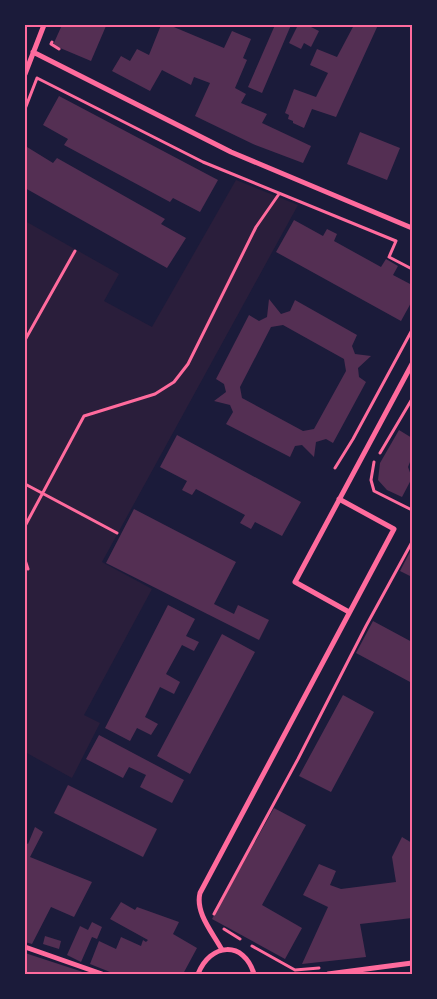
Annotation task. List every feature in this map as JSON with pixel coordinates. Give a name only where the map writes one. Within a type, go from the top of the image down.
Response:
[{"type":"street","points":[[25,74],[44,25]]},
{"type":"street","points":[[33,52],[231,152],[412,228]]},
{"type":"street","points":[[349,612],[295,582],[412,364]]},
{"type":"street","points":[[222,950],[200,911],[198,899],[200,893],[394,529],[339,499]]},
{"type":"street","points":[[25,947],[102,974]]},
{"type":"street","points":[[198,974],[209,958],[222,950],[241,952],[248,959],[254,974]]},
{"type":"street","points":[[328,974],[412,963]]},
{"type":"path","points":[[51,44],[60,48]]},
{"type":"path","points":[[25,109],[37,78],[203,162],[396,241],[389,257],[412,269]]},
{"type":"path","points":[[25,526],[84,416],[155,394],[174,382],[188,364],[256,227],[280,194]]},
{"type":"path","points":[[25,340],[75,251]]},
{"type":"path","points":[[335,468],[353,439],[412,330]]},
{"type":"path","points":[[412,399],[374,463],[370,480],[374,490],[412,510]]},
{"type":"path","points":[[25,484],[117,533]]},
{"type":"path","points":[[210,921],[412,542]]},
{"type":"path","points":[[25,560],[28,569]]},
{"type":"path","points":[[218,926],[242,940]]},
{"type":"path","points":[[250,945],[295,970],[324,967]]},
{"type":"shaded area","points":[[236,180],[298,205],[102,562],[152,589],[84,715],[100,723],[72,778],[25,752],[25,221],[119,274],[104,301],[152,327]]},
{"type":"building","points":[[62,25],[106,26],[91,61],[53,45]]},
{"type":"building","points":[[161,25],[169,25],[224,48],[232,31],[251,39],[243,58],[247,60],[235,88],[246,94],[241,103],[267,114],[262,123],[311,146],[303,163],[253,144],[195,116],[210,83],[194,77],[191,85],[162,70],[150,91],[112,71],[121,56],[130,61],[137,49],[149,55]]},
{"type":"building","points":[[275,25],[291,25],[262,93],[248,87]]},
{"type":"building","points":[[298,25],[307,25],[319,31],[311,47],[304,43],[301,49],[289,43]]},
{"type":"building","points":[[354,25],[378,25],[336,117],[312,109],[304,128],[293,123],[293,121],[288,119],[289,115],[285,113],[294,89],[316,97],[328,73],[310,65],[317,49],[337,57]]},
{"type":"building","points":[[59,96],[218,180],[200,212],[173,198],[170,202],[64,145],[68,139],[43,125]]},
{"type":"building","points":[[360,132],[400,148],[387,180],[347,164]]},
{"type":"building","points":[[27,147],[53,163],[57,158],[165,219],[161,224],[186,238],[167,268],[25,188],[25,151]]},
{"type":"building","points":[[294,220],[323,236],[327,229],[337,234],[334,241],[381,267],[386,259],[398,266],[393,275],[412,285],[412,301],[401,321],[276,252]]},
{"type":"building","points":[[269,299],[281,314],[290,311],[295,300],[357,335],[352,346],[355,354],[371,356],[358,368],[359,377],[366,382],[333,443],[326,439],[316,442],[314,457],[302,445],[295,446],[290,457],[226,424],[233,412],[230,405],[214,401],[226,392],[224,384],[216,379],[249,315],[259,321],[267,317]],"holes":[[[283,325],[344,359],[346,371],[314,429],[303,431],[242,398],[240,387],[271,327]]]},
{"type":"building","points":[[399,430],[412,438],[412,457],[408,467],[412,478],[402,497],[387,490],[378,480],[380,463]]},
{"type":"building","points":[[177,435],[301,502],[282,536],[255,522],[251,529],[240,523],[245,515],[196,489],[192,495],[182,490],[187,481],[160,467]]},
{"type":"building","points":[[134,509],[236,562],[214,604],[234,614],[238,605],[269,620],[259,640],[106,563]]},
{"type":"building","points":[[412,548],[412,577],[400,571]]},
{"type":"building","points":[[168,605],[195,619],[186,636],[199,642],[194,651],[182,645],[166,674],[180,682],[174,694],[160,687],[145,717],[158,724],[151,735],[137,728],[130,741],[105,728]]},
{"type":"building","points":[[373,621],[412,642],[412,683],[356,653]]},
{"type":"building","points":[[222,634],[255,652],[190,774],[157,756]]},
{"type":"building","points":[[343,695],[374,712],[331,792],[299,776]]},
{"type":"building","points":[[99,735],[184,780],[172,803],[140,787],[146,775],[129,767],[123,778],[86,759]]},
{"type":"building","points":[[68,785],[157,829],[143,857],[54,813]]},
{"type":"building","points":[[274,808],[306,825],[262,905],[302,928],[285,959],[212,919]]},
{"type":"building","points":[[35,827],[43,832],[30,857],[92,882],[74,917],[51,907],[32,944],[25,942],[25,842],[28,844]]},
{"type":"building","points":[[402,837],[412,843],[412,918],[360,924],[366,957],[302,964],[328,907],[303,895],[319,864],[336,871],[330,885],[341,889],[396,882],[392,857]]},
{"type":"building","points":[[121,902],[135,910],[137,907],[179,922],[173,934],[197,948],[183,974],[115,974],[90,964],[99,941],[116,949],[121,937],[141,946],[143,940],[146,942],[148,940],[110,919]]},
{"type":"building","points":[[92,922],[102,927],[97,939],[92,937],[81,962],[67,955],[80,926],[88,930]]},
{"type":"building","points":[[45,936],[61,941],[59,949],[43,944]]},
{"type":"building","points":[[25,953],[89,974],[25,974]]}]
